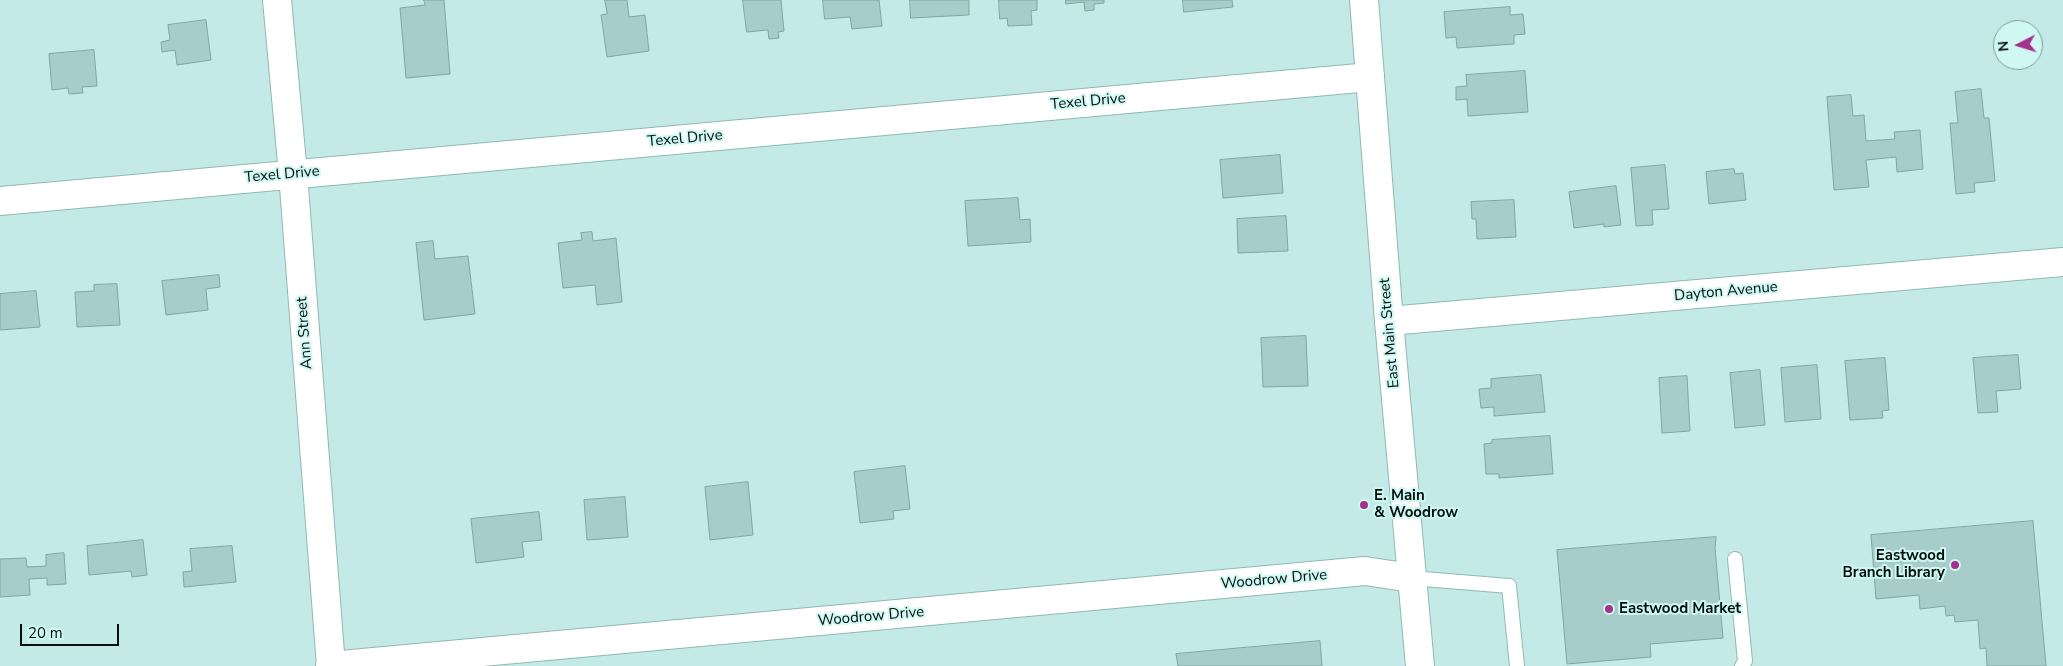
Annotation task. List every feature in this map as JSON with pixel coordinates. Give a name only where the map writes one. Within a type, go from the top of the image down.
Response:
[{"type":"street","name":"Ann Street","points":[[277,0],[293,174],[330,666]]},
{"type":"street","name":"East Main Street","points":[[1364,0],[1389,322],[1420,666]]},
{"type":"street","name":"Texel Drive","points":[[0,201],[1370,76]]},
{"type":"street","name":"Dayton Avenue","points":[[1389,322],[2063,262]]},
{"type":"street","name":"Woodrow Drive","points":[[330,666],[1365,571],[1411,578]]},
{"type":"lane","points":[[1735,559],[1744,662],[1742,666]]},
{"type":"lane","points":[[1411,578],[1509,586],[1517,666]]},
{"type":"building","points":[[424,0],[444,0],[450,74],[406,78],[400,8],[425,5]]},
{"type":"building","points":[[605,0],[627,0],[629,17],[645,15],[649,51],[607,57],[601,15],[607,14]]},
{"type":"building","points":[[743,0],[781,0],[784,31],[778,32],[779,38],[769,39],[768,30],[747,32]]},
{"type":"building","points":[[823,0],[879,0],[882,26],[852,29],[850,17],[825,19]]},
{"type":"building","points":[[910,0],[969,0],[969,15],[911,18]]},
{"type":"building","points":[[999,0],[1037,0],[1037,10],[1031,11],[1032,25],[1008,26],[1007,18],[1000,19]]},
{"type":"building","points":[[1066,0],[1104,0],[1104,3],[1094,4],[1094,10],[1085,11],[1084,2],[1066,4]]},
{"type":"building","points":[[1183,0],[1232,0],[1233,7],[1184,12]]},
{"type":"building","points":[[1510,7],[1510,15],[1523,14],[1525,34],[1514,35],[1514,44],[1457,48],[1456,37],[1446,38],[1444,12]]},
{"type":"building","points":[[206,20],[211,60],[177,65],[175,50],[162,52],[161,42],[170,40],[168,25]]},
{"type":"building","points":[[94,50],[97,86],[82,87],[83,93],[69,94],[68,88],[52,90],[49,54]]},
{"type":"building","points":[[1525,71],[1528,112],[1468,116],[1467,99],[1456,100],[1456,87],[1467,86],[1466,75]]},
{"type":"building","points":[[1981,89],[1984,118],[1989,118],[1995,181],[1974,183],[1975,192],[1956,194],[1950,123],[1958,123],[1955,92]]},
{"type":"building","points":[[1851,95],[1853,116],[1864,115],[1866,141],[1895,139],[1894,132],[1920,130],[1923,169],[1897,172],[1896,157],[1866,160],[1869,187],[1834,190],[1827,97]]},
{"type":"building","points":[[1280,155],[1283,193],[1223,198],[1220,160]]},
{"type":"building","points":[[1665,165],[1669,209],[1652,210],[1653,225],[1636,226],[1631,168]]},
{"type":"building","points":[[1734,169],[1735,174],[1743,173],[1746,200],[1709,204],[1706,172]]},
{"type":"building","points":[[1616,186],[1621,225],[1604,227],[1604,224],[1574,228],[1569,192]]},
{"type":"building","points":[[1018,198],[1020,220],[1030,219],[1031,242],[968,246],[965,201]]},
{"type":"building","points":[[1514,200],[1516,237],[1477,239],[1476,219],[1472,219],[1471,202]]},
{"type":"building","points":[[1286,216],[1288,251],[1238,253],[1237,219]]},
{"type":"building","points":[[592,232],[593,241],[616,238],[622,302],[597,305],[595,285],[563,288],[558,243],[582,240],[581,233]]},
{"type":"building","points":[[433,241],[435,259],[468,256],[475,314],[424,320],[416,243]]},
{"type":"building","points":[[219,275],[220,287],[206,289],[208,310],[166,315],[162,281]]},
{"type":"building","points":[[117,284],[120,325],[77,327],[75,292],[94,291],[94,285]]},
{"type":"building","points":[[36,291],[40,327],[0,330],[0,294]]},
{"type":"building","points":[[1306,336],[1308,386],[1263,387],[1261,338]]},
{"type":"building","points":[[2018,355],[2021,389],[1996,391],[1998,412],[1978,413],[1973,358]]},
{"type":"building","points":[[1885,358],[1889,410],[1882,411],[1883,418],[1850,420],[1845,361]]},
{"type":"building","points":[[1817,365],[1821,419],[1785,422],[1781,368]]},
{"type":"building","points":[[1760,370],[1765,425],[1735,428],[1730,373]]},
{"type":"building","points":[[1541,375],[1545,412],[1494,416],[1494,407],[1481,408],[1479,389],[1491,388],[1491,379]]},
{"type":"building","points":[[1687,376],[1690,431],[1662,433],[1659,378]]},
{"type":"building","points":[[1550,436],[1553,474],[1499,478],[1499,474],[1486,474],[1484,444],[1492,443],[1492,440]]},
{"type":"building","points":[[905,466],[910,509],[893,511],[894,519],[860,523],[854,472]]},
{"type":"building","points":[[748,482],[753,535],[710,540],[705,487]]},
{"type":"building","points":[[625,497],[628,537],[587,540],[584,500]]},
{"type":"building","points":[[539,512],[542,540],[522,542],[524,557],[476,563],[471,519]]},
{"type":"building","name":"Eastwood Branch Library","points":[[2033,521],[2046,666],[1987,666],[1986,648],[1980,649],[1978,620],[1955,622],[1954,615],[1946,616],[1945,606],[1920,609],[1919,595],[1876,599],[1871,535]]},
{"type":"building","points":[[1716,537],[1715,548],[1723,638],[1650,644],[1651,657],[1567,664],[1557,550]]},
{"type":"building","points":[[143,540],[147,575],[132,577],[131,571],[89,575],[87,546]]},
{"type":"building","points":[[232,546],[236,582],[184,587],[183,572],[192,571],[190,549]]},
{"type":"building","points":[[64,553],[66,584],[47,585],[47,578],[29,579],[30,595],[0,597],[0,559],[26,558],[27,567],[46,566],[46,555]]},
{"type":"building","points":[[1320,641],[1322,666],[1178,666],[1176,654]]},
{"type":"place","name":"E. Main & Woodrow","points":[[1364,505]]},
{"type":"place","name":"Eastwood Branch Library","points":[[1955,565]]},
{"type":"place","name":"Eastwood Market","points":[[1609,609]]}]
